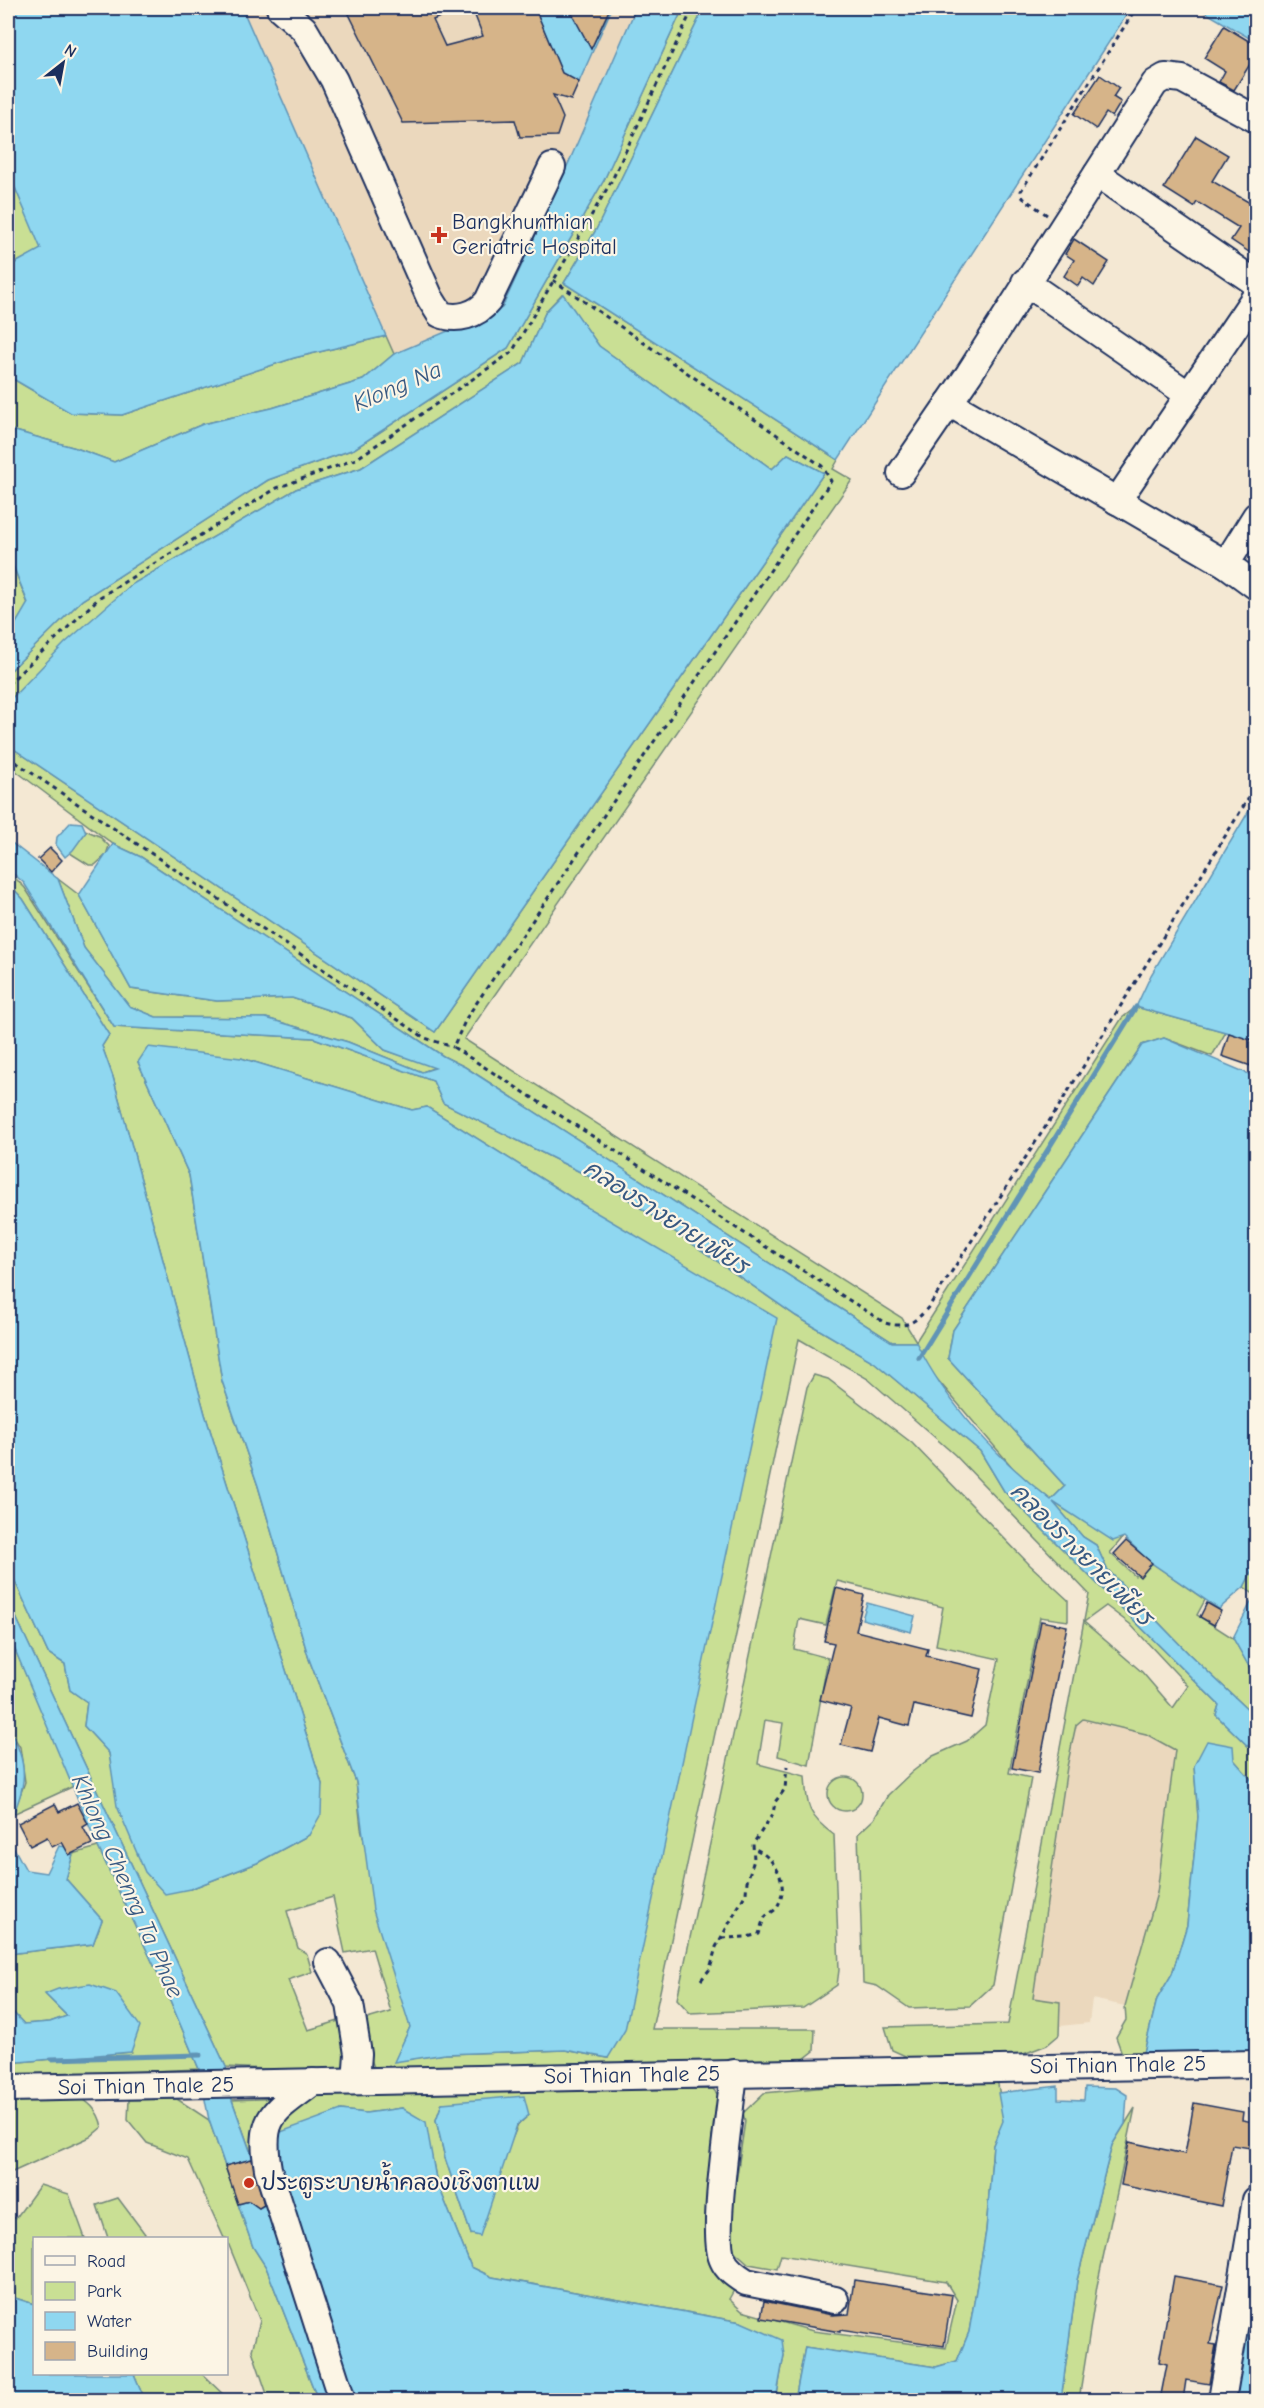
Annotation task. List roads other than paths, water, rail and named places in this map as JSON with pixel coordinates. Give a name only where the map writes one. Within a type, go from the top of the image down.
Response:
[{"type":"street","points":[[280,8],[304,29],[334,80],[430,298],[440,314],[457,318],[481,309],[488,301],[552,168]]},
{"type":"street","points":[[901,473],[949,403],[1155,83],[1165,77],[1182,79],[1257,119]]},
{"type":"street","points":[[1097,174],[1257,283]]},
{"type":"street","points":[[1025,282],[1189,395]]},
{"type":"street","points":[[1116,501],[1257,296]]},
{"type":"street","points":[[949,403],[1226,564],[1257,586]]},
{"type":"street","points":[[1226,564],[1257,516]]},
{"type":"street","points":[[328,1962],[350,2004],[358,2054],[356,2081]]},
{"type":"street","name":"Soi Thian Thale 25","points":[[8,2088],[1257,2064]]},
{"type":"street","points":[[734,2073],[718,2229],[722,2260],[735,2275],[746,2282],[835,2300]]},
{"type":"street","points":[[313,2082],[274,2115],[265,2129],[264,2140],[268,2169],[342,2400]]},
{"type":"street","points":[[1222,2400],[1257,2200]]},
{"type":"water","points":[[8,8],[242,8],[386,336],[294,358],[122,415],[71,413],[8,376],[8,267],[41,249],[8,171]]},
{"type":"water","points":[[535,8],[569,8],[591,48],[612,8],[579,82],[562,73]]},
{"type":"water","name":"Klong Na","points":[[636,8],[683,8],[604,180],[508,348],[354,449],[268,480],[82,600],[8,673],[8,637],[28,603],[8,553],[8,429],[76,448],[114,462],[203,424],[272,408],[363,380],[394,354],[502,308]]},
{"type":"water","points":[[704,8],[1131,8],[838,460],[564,283],[596,230]]},
{"type":"water","points":[[1198,8],[1256,8],[1256,42]]},
{"type":"water","points":[[563,294],[599,346],[772,469],[788,454],[824,473],[435,1032],[8,745],[8,702],[65,643],[131,585],[296,489],[361,468],[523,363],[546,311]]},
{"type":"water","points":[[1256,799],[1256,1045],[1229,1033],[1136,1007],[1151,975]]},
{"type":"water","points":[[71,822],[82,823],[86,832],[65,857],[56,845],[57,837]]},
{"type":"water","name":"คลองรางยายเพียร","points":[[8,840],[58,879],[84,948],[129,1006],[156,1017],[266,1018],[348,1042],[422,1072],[435,1068],[385,1050],[352,1018],[292,998],[217,1001],[131,989],[79,895],[113,844],[141,857],[443,1056],[465,1067],[892,1342],[916,1342],[942,1387],[974,1428],[1011,1466],[1051,1500],[1065,1486],[948,1358],[953,1330],[1142,1045],[1164,1038],[1256,1077],[1256,1563],[1244,1587],[1219,1609],[1150,1562],[1124,1537],[1113,1541],[1053,1502],[1083,1537],[1096,1545],[1107,1569],[1189,1654],[1256,1717],[1256,1754],[1216,1715],[1219,1705],[1004,1491],[980,1451],[874,1362],[796,1316],[612,1188],[443,1103],[433,1081],[314,1038],[114,1027],[24,883],[8,869]]},
{"type":"water","points":[[8,883],[23,899],[109,1035],[102,1046],[113,1077],[205,1414],[322,1784],[321,1814],[309,1835],[257,1863],[190,1889],[165,1894],[145,1872],[117,1806],[109,1753],[84,1726],[87,1702],[70,1690],[65,1664],[48,1653],[8,1566]]},
{"type":"water","points":[[148,1047],[241,1058],[412,1110],[427,1107],[585,1206],[777,1318],[625,2030],[608,2058],[565,2050],[445,2054],[394,2062],[410,2027],[373,1910],[356,1782],[309,1659],[258,1486],[222,1381],[189,1175],[138,1062]]},
{"type":"water","points":[[1256,1592],[1256,1679],[1233,1638]]},
{"type":"water","name":"Khlong Chenrg Ta Phae","points":[[8,1600],[226,2067],[232,2100],[253,2159],[225,2166],[209,2120],[199,2069],[167,1993],[98,1847],[8,1633]]},
{"type":"water","points":[[867,1603],[915,1616],[911,1632],[862,1619]]},
{"type":"water","points":[[8,1727],[20,1753],[23,1776],[19,1799],[8,1825]]},
{"type":"water","points":[[1207,1741],[1233,1746],[1234,1760],[1256,1785],[1256,2052],[1143,2057],[1157,1999],[1172,1974],[1187,1925],[1198,1817],[1194,1766]]},
{"type":"water","points":[[8,1837],[26,1870],[46,1873],[59,1846],[68,1847],[73,1854],[66,1879],[102,1920],[93,1944],[8,1954]]},
{"type":"water","points":[[90,1984],[116,1993],[140,2026],[131,2052],[8,2063],[8,2007],[24,2024],[50,2022],[67,2016],[45,1994],[58,1989]]},
{"type":"water","points":[[1058,2086],[1058,2099],[1084,2100],[1085,2087],[1116,2088],[1127,2095],[1125,2124],[1112,2145],[1077,2280],[1061,2400],[795,2400],[805,2347],[936,2367],[957,2361],[969,2332],[986,2231],[993,2145],[1003,2121],[998,2093]]},
{"type":"water","points":[[524,2096],[529,2115],[517,2125],[480,2236],[471,2234],[445,2158],[436,2120],[442,2103]]},
{"type":"water","points":[[402,2108],[426,2122],[436,2179],[471,2267],[492,2277],[741,2322],[782,2340],[784,2355],[776,2400],[345,2400],[269,2162],[278,2133],[341,2110],[366,2113]]},
{"type":"water","points":[[249,2201],[259,2208],[269,2203],[333,2400],[318,2400],[266,2267],[253,2247],[238,2204]]},
{"type":"water","points":[[1256,2275],[1256,2400],[1235,2400]]},
{"type":"water","points":[[15,2298],[33,2304],[33,2375],[134,2375],[145,2400],[8,2400],[8,2309]]},
{"type":"waterway","points":[[919,1358],[1136,1007]]},
{"type":"waterway","points":[[51,2059],[200,2055]]},
{"type":"place","name":"Bangkhunthian Geriatric Hospital","points":[[439,235]]},
{"type":"place","name":"ประตูระบายน้ำคลองเชิงตาแพ","points":[[249,2183]]}]
